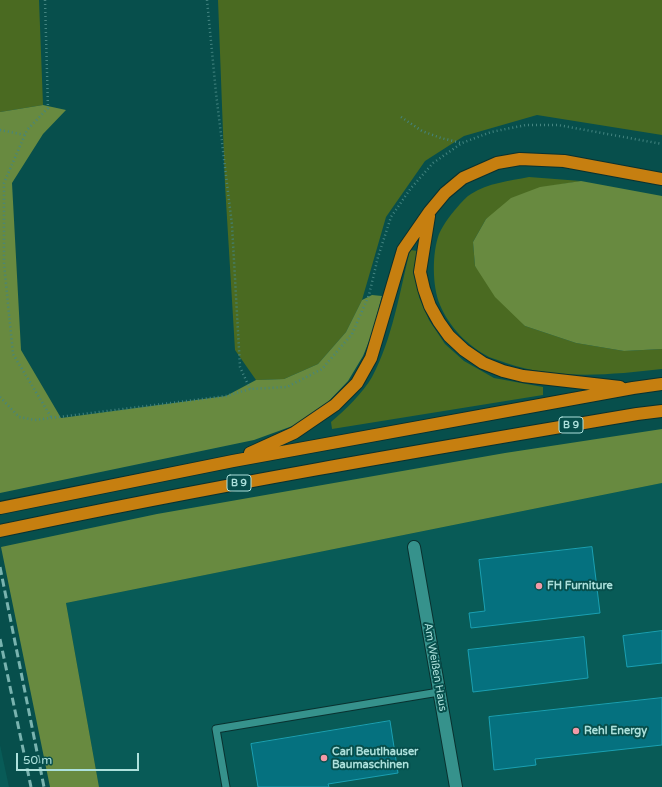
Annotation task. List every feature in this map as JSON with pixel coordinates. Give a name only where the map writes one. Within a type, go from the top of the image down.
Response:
[{"type":"highway","points":[[233,461],[294,433],[335,405],[357,383],[371,358],[403,250],[445,192],[464,178],[497,163],[520,159],[564,162],[662,180]]},
{"type":"highway","points":[[430,211],[420,272],[430,306],[439,322],[449,336],[464,350],[482,363],[503,371],[523,376],[633,388]]},
{"type":"highway","name":"B 9","points":[[0,508],[233,461],[662,384]]},
{"type":"highway","name":"B 9","points":[[0,531],[236,483],[637,414],[662,411]]},
{"type":"street","name":"Am Weißen Haus","points":[[414,547],[456,787]]},
{"type":"lane","points":[[226,787],[216,729],[439,692]]},
{"type":"path","points":[[45,0],[48,108],[27,130],[4,183],[4,264],[12,354],[51,417]]},
{"type":"path","points":[[207,0],[216,94],[232,225],[240,367],[250,389]]},
{"type":"path","points":[[401,117],[422,131],[441,138],[462,143]]},
{"type":"path","points":[[0,397],[19,417],[35,420],[226,396],[250,389],[287,387],[322,369],[352,334],[369,295],[378,257],[391,217],[411,188],[433,163],[462,143],[491,132],[526,125],[558,125],[662,144]]},
{"type":"path","points":[[0,130],[25,134]]},
{"type":"shaded area","points":[[662,483],[662,787],[99,787],[66,603]]},
{"type":"shaded area","points":[[0,745],[9,787],[0,787]]},
{"type":"green space","points":[[0,0],[39,0],[43,105],[0,112]]},
{"type":"green space","points":[[218,0],[662,0],[662,135],[537,115],[464,136],[425,161],[386,217],[362,300],[346,332],[318,364],[284,379],[256,380],[235,350],[225,185]]},
{"type":"green space","points":[[43,105],[66,110],[43,134],[12,183],[21,350],[61,418],[226,396],[256,380],[284,379],[318,364],[346,332],[362,300],[372,295],[382,296],[372,334],[363,356],[348,381],[327,403],[298,424],[254,440],[0,493],[0,112]]},
{"type":"green space","points":[[529,177],[581,181],[540,188],[486,219],[473,242],[475,266],[525,326],[576,343],[624,351],[662,349],[662,369],[584,375],[544,372],[525,368],[491,358],[481,353],[467,342],[448,321],[437,297],[434,279],[435,250],[441,230],[454,211],[464,200],[478,190],[506,181]]},
{"type":"green space","points":[[581,181],[662,196],[662,349],[624,351],[576,343],[525,326],[495,297],[475,266],[473,242],[486,219],[511,198],[540,187]]},
{"type":"green space","points":[[410,250],[418,251],[416,270],[419,297],[429,320],[445,344],[464,361],[494,378],[543,387],[543,395],[332,429],[331,422],[348,407],[364,389],[379,363],[395,315]]},
{"type":"green space","points":[[662,429],[662,483],[66,603],[99,787],[50,787],[1,547],[157,514],[505,453]]},
{"type":"building","name":"FH Furniture","points":[[592,547],[600,613],[471,628],[469,613],[485,611],[479,560]]},
{"type":"building","points":[[662,631],[662,663],[627,667],[623,636]]},
{"type":"building","points":[[584,637],[588,678],[473,692],[468,650]]},
{"type":"building","name":"Rehl Energy","points":[[662,698],[662,745],[535,759],[536,765],[494,770],[489,717]]},
{"type":"building","name":"Carl Beutlhauser Baumaschinen","points":[[390,721],[398,773],[328,784],[329,787],[258,787],[251,744]]},
{"type":"railway","points":[[0,567],[44,787]]},
{"type":"railway","points":[[0,639],[31,787]]},
{"type":"place","name":"FH Furniture","points":[[539,586]]},
{"type":"place","name":"Rehl Energy","points":[[576,731]]},
{"type":"place","name":"Carl Beutlhauser Baumaschinen","points":[[324,758]]}]
